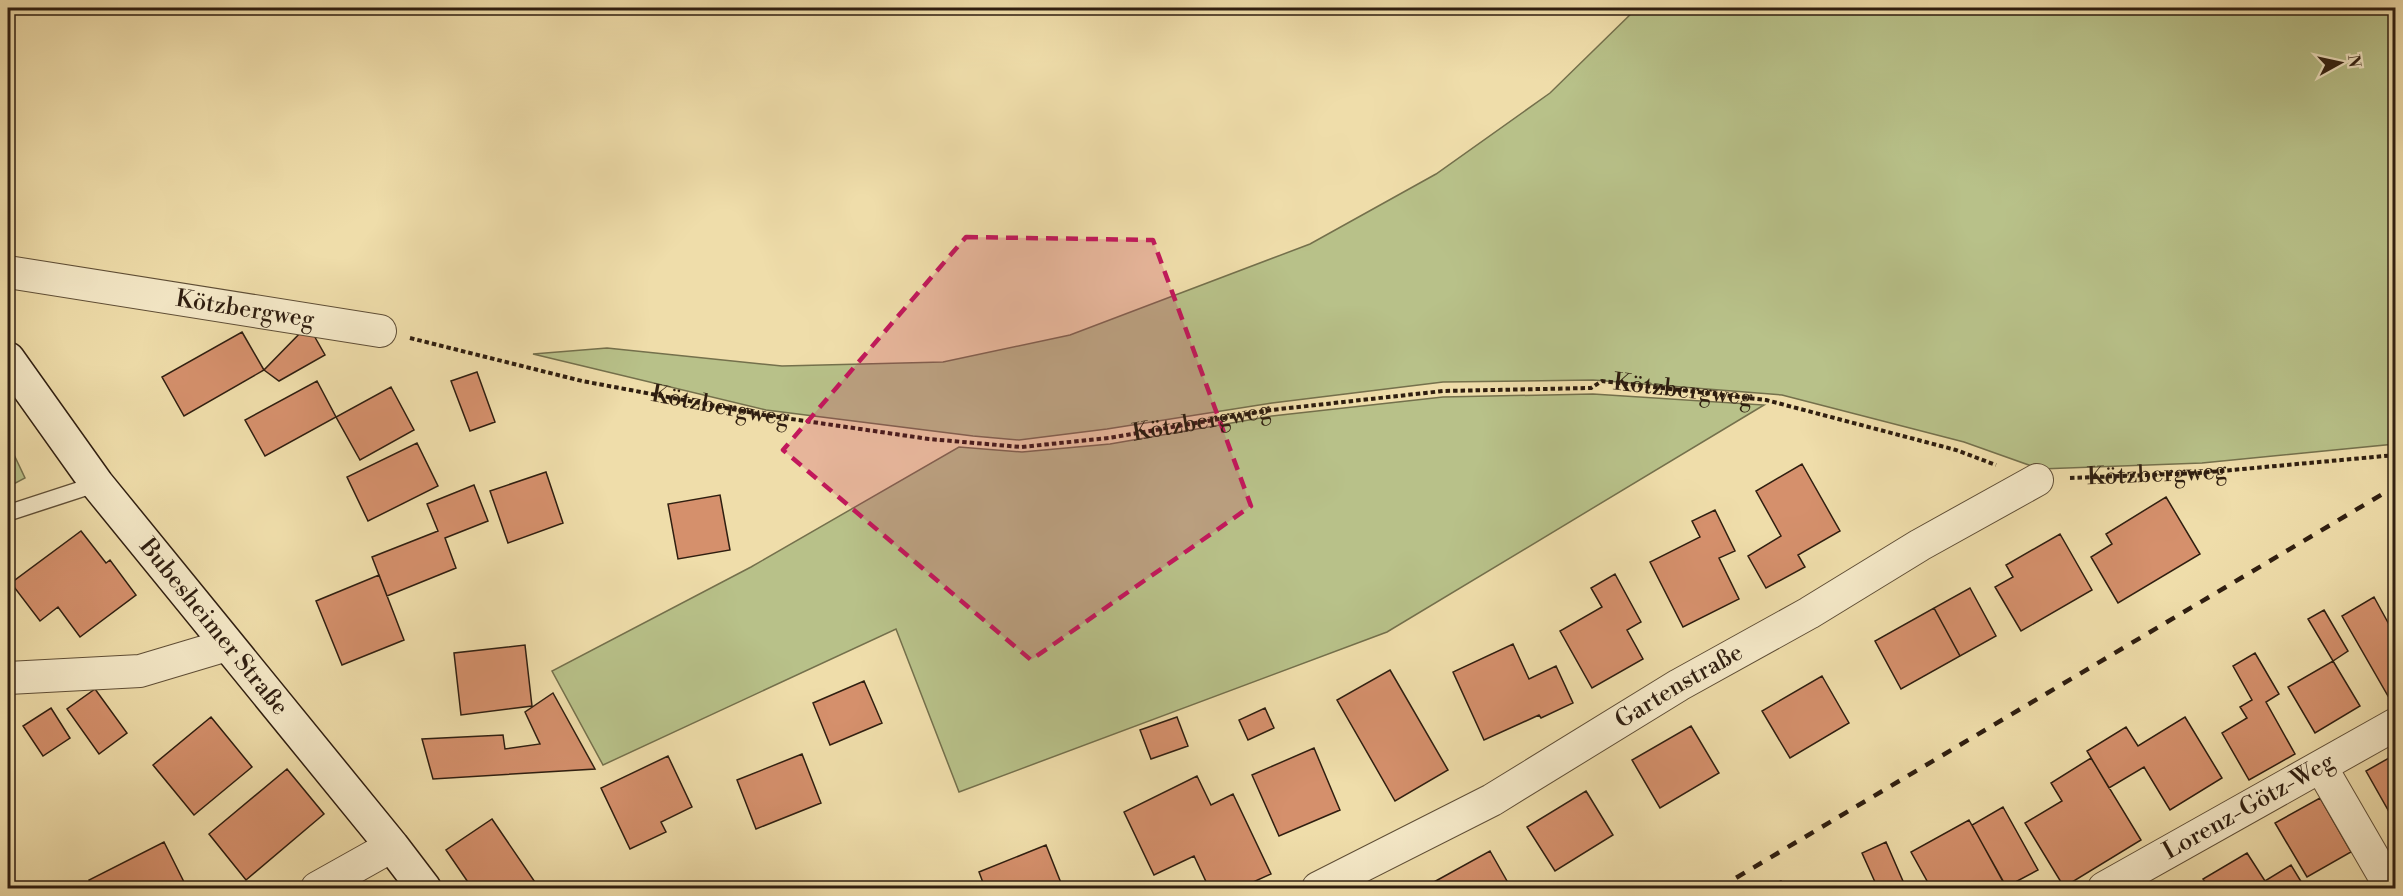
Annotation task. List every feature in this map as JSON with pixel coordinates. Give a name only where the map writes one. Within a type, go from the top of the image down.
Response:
[{"type":"street","name":"Kötzbergweg","points":[[8,272],[380,331]]},
{"type":"street","name":"Bubesheimer Straße","points":[[8,359],[97,484],[424,888]]},
{"type":"street","name":"Gartenstraße","points":[[1317,888],[1492,800],[1679,685],[1809,613],[1920,545],[2037,480]]},
{"type":"street","points":[[8,678],[140,671],[228,645]]},
{"type":"street","name":"Lorenz-Götz-Weg","points":[[2104,888],[2396,724]]},
{"type":"street","points":[[2321,767],[2391,888]]},
{"type":"street","points":[[317,888],[392,846]]},
{"type":"lane","points":[[8,513],[97,484]]},
{"type":"path","name":"Kötzbergweg","points":[[380,331],[582,381],[764,415],[929,439],[1021,447],[1109,438],[1282,409],[1443,391],[1591,388],[1602,381],[1766,400],[1956,450],[2037,480],[2199,473],[2396,455]]},
{"type":"highlighted area","points":[[966,237],[1153,240],[1251,506],[1031,660],[783,450]]},
{"type":"green space","points":[[1637,8],[2395,8],[2395,444],[2202,463],[2040,469],[1964,442],[1782,395],[1593,380],[1443,382],[1272,403],[1107,429],[1019,440],[766,410],[533,354],[607,348],[782,366],[943,362],[1070,335],[1310,244],[1436,174],[1550,93]]},
{"type":"green space","points":[[1593,394],[1764,405],[1387,632],[959,792],[896,629],[603,765],[552,671],[751,567],[959,447],[1022,452],[1110,444],[1272,416],[1443,397]]},
{"type":"green space","points":[[8,442],[25,478],[8,487]]},
{"type":"building","points":[[308,325],[325,355],[279,381],[264,370]]},
{"type":"building","points":[[242,332],[264,370],[184,416],[162,377]]},
{"type":"building","points":[[477,372],[495,422],[470,431],[451,381]]},
{"type":"building","points":[[317,381],[336,417],[265,456],[245,420]]},
{"type":"building","points":[[391,387],[414,430],[360,460],[336,417]]},
{"type":"building","points":[[417,443],[438,486],[368,521],[347,477]]},
{"type":"building","points":[[1802,464],[1840,531],[1798,555],[1805,567],[1766,588],[1748,556],[1781,536],[1756,491]]},
{"type":"building","points":[[546,472],[563,523],[508,543],[490,491]]},
{"type":"building","points":[[474,485],[488,521],[445,538],[456,568],[387,596],[372,557],[438,531],[427,504]]},
{"type":"building","points":[[720,495],[730,550],[678,559],[668,504]]},
{"type":"building","points":[[2166,497],[2200,554],[2118,603],[2091,557],[2112,544],[2106,534]]},
{"type":"building","points":[[1715,510],[1735,551],[1719,558],[1739,599],[1683,627],[1650,562],[1700,537],[1692,521]]},
{"type":"building","points":[[81,531],[106,563],[110,560],[136,595],[80,637],[58,607],[40,621],[11,583]]},
{"type":"building","points":[[2060,534],[2092,590],[2021,631],[1995,587],[2013,577],[2006,565]]},
{"type":"building","points":[[1615,574],[1641,622],[1627,630],[1643,659],[1592,688],[1560,631],[1602,607],[1591,588]]},
{"type":"building","points":[[379,575],[404,640],[342,665],[316,601]]},
{"type":"building","points":[[2396,585],[2396,600],[2389,589]]},
{"type":"building","points":[[1970,588],[1996,636],[1960,656],[1934,608]]},
{"type":"building","points":[[2374,597],[2391,628],[2396,625],[2396,692],[2388,696],[2342,616]]},
{"type":"building","points":[[1934,608],[1960,656],[1901,689],[1875,641]]},
{"type":"building","points":[[2324,610],[2348,651],[2333,661],[2308,619]]},
{"type":"building","points":[[1513,644],[1529,679],[1556,666],[1573,703],[1541,718],[1539,715],[1484,740],[1453,672]]},
{"type":"building","points":[[525,645],[532,706],[461,715],[454,653]]},
{"type":"building","points":[[2255,653],[2279,694],[2266,702],[2295,754],[2249,780],[2222,733],[2247,718],[2240,707],[2252,700],[2233,666]]},
{"type":"building","points":[[2333,661],[2360,706],[2315,733],[2288,687]]},
{"type":"building","points":[[1390,670],[1448,770],[1395,801],[1337,700]]},
{"type":"building","points":[[1822,676],[1849,723],[1790,758],[1762,711]]},
{"type":"building","points":[[864,681],[882,723],[830,745],[813,703]]},
{"type":"building","points":[[95,689],[127,733],[99,754],[67,709]]},
{"type":"building","points":[[553,693],[595,769],[433,779],[422,739],[503,735],[505,749],[540,744],[525,712]]},
{"type":"building","points":[[51,708],[70,738],[43,756],[23,726]]},
{"type":"building","points":[[1265,708],[1274,728],[1248,740],[1239,720]]},
{"type":"building","points":[[211,717],[252,767],[194,815],[153,765]]},
{"type":"building","points":[[1177,717],[1188,746],[1151,759],[1140,730]]},
{"type":"building","points":[[2185,717],[2222,778],[2170,810],[2144,767],[2109,788],[2087,751],[2126,727],[2138,746]]},
{"type":"building","points":[[1691,726],[1719,773],[1660,808],[1632,760]]},
{"type":"building","points":[[1314,748],[1340,810],[1279,836],[1252,775]]},
{"type":"building","points":[[802,754],[821,803],[756,829],[737,780]]},
{"type":"building","points":[[2396,754],[2396,815],[2392,817],[2366,771]]},
{"type":"building","points":[[668,756],[692,807],[661,822],[666,832],[630,849],[601,788]]},
{"type":"building","points":[[2091,758],[2141,840],[2064,887],[2025,823],[2062,801],[2051,783]]},
{"type":"building","points":[[287,769],[324,814],[246,880],[209,834]]},
{"type":"building","points":[[1197,776],[1211,805],[1233,794],[1271,874],[1240,888],[1209,888],[1194,856],[1154,875],[1124,812]]},
{"type":"building","points":[[1586,791],[1613,835],[1555,871],[1527,827]]},
{"type":"building","points":[[2320,798],[2351,852],[2307,877],[2275,823]]},
{"type":"building","points":[[2003,807],[2038,870],[2006,887],[1972,825]]},
{"type":"building","points":[[492,819],[539,888],[472,888],[446,850]]},
{"type":"building","points":[[1969,820],[2007,888],[1931,888],[1911,852]]},
{"type":"building","points":[[164,842],[187,888],[93,888],[89,880]]},
{"type":"building","points":[[1886,842],[1906,888],[1861,888],[1875,882],[1862,853]]},
{"type":"building","points":[[1046,845],[1063,888],[985,888],[979,872]]},
{"type":"building","points":[[1490,851],[1511,888],[1423,888]]},
{"type":"building","points":[[2247,853],[2265,881],[2291,865],[2305,888],[2209,888],[2203,879]]},
{"type":"building","points":[[1781,881],[1785,888],[1766,888]]},
{"type":"railway","points":[[1719,888],[2396,486]]}]
